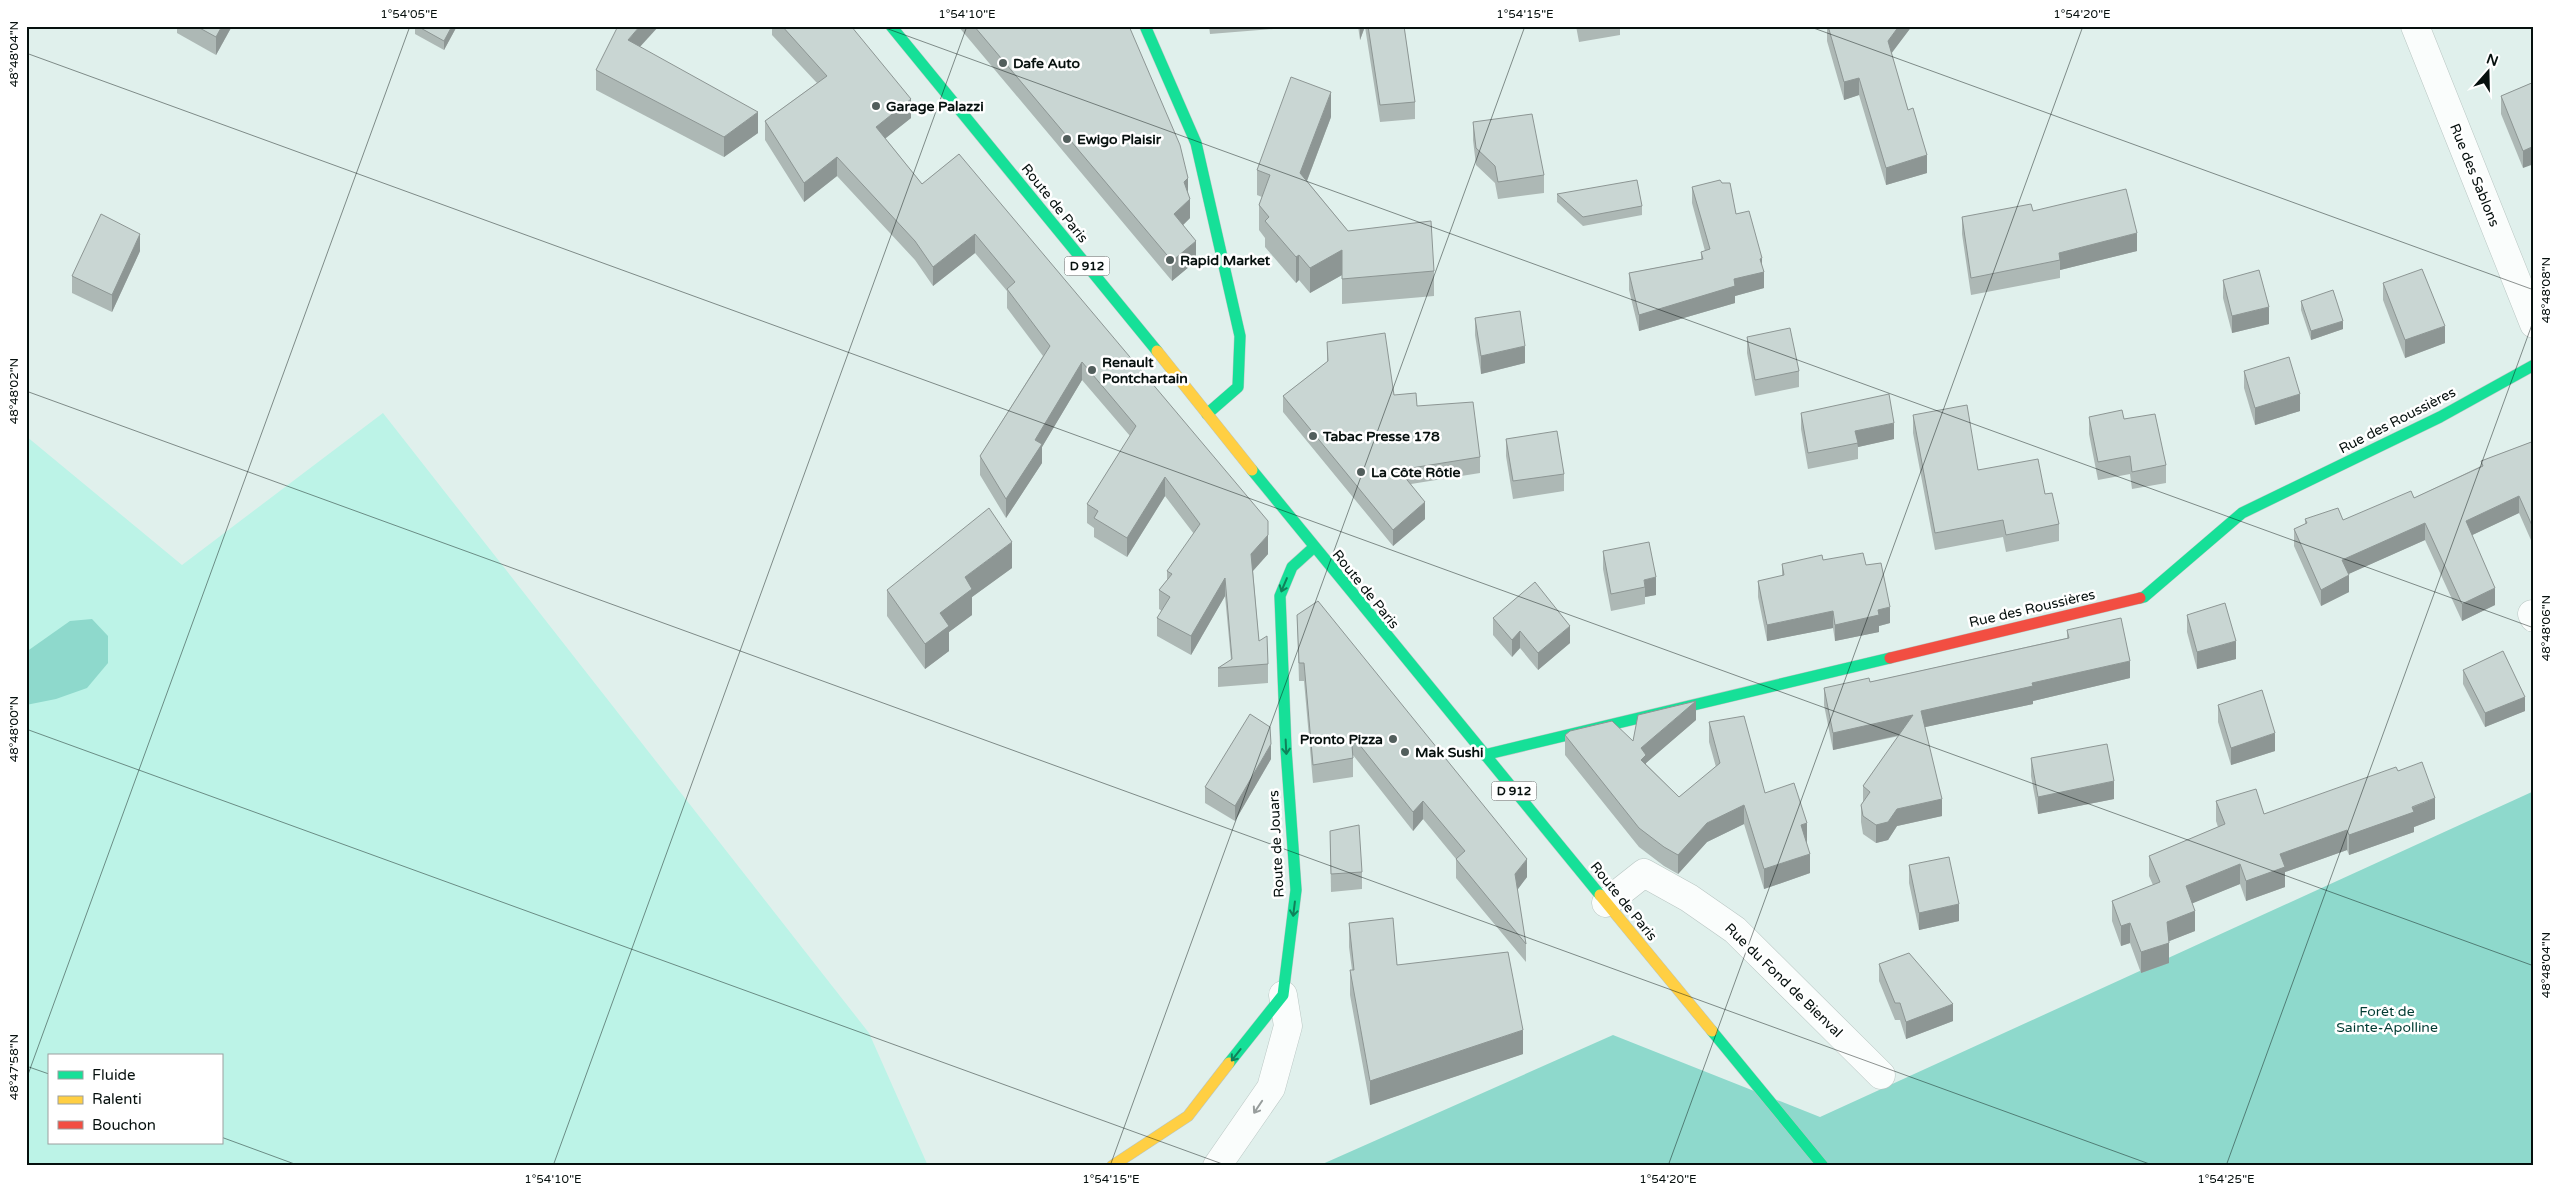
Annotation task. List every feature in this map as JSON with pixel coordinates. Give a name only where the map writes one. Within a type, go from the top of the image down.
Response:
[{"type":"street","name":"Route de Paris","points":[[891,26],[1207,414],[1313,548],[1823,1166]]},
{"type":"street","points":[[1145,26],[1196,143],[1240,336],[1241,353],[1238,387],[1207,414]]},
{"type":"street","name":"Rue des Sablons","points":[[2415,26],[2534,324]]},
{"type":"street","name":"Rue des Roussières","points":[[1484,755],[2144,597],[2242,513],[2440,417],[2534,365]]},
{"type":"street","name":"Route de Jouars","points":[[1283,995],[1296,890],[1286,749],[1280,596],[1292,567],[1313,548]]},
{"type":"street","name":"Rue du Fond de Bienval","points":[[1606,903],[1644,873],[1689,898],[1736,930],[1880,1075]]},
{"type":"street","points":[[1112,1166],[1188,1116],[1283,995]]},
{"type":"street","points":[[1217,1166],[1271,1088],[1288,1026],[1283,995]]},
{"type":"green space","points":[[383,413],[869,1033],[928,1166],[26,1166],[26,436],[182,565]]},
{"type":"green space","points":[[92,619],[108,636],[108,663],[87,688],[56,699],[26,705],[26,652],[70,621]]},
{"type":"green space","name":"Forêt de Sainte-Apolline","points":[[2534,791],[2534,1166],[1318,1166],[1613,1035],[1820,1117]]},
{"type":"building","points":[[196,26],[222,26],[216,37]]},
{"type":"building","points":[[417,26],[452,26],[444,41]]},
{"type":"building","points":[[618,26],[640,26],[628,40],[758,112],[724,137],[596,70]]},
{"type":"building","points":[[782,26],[851,26],[911,99],[876,127],[922,184],[959,154],[1268,521],[1268,535],[1251,554],[1259,641],[1267,636],[1268,664],[1218,668],[1232,659],[1225,578],[1191,636],[1157,618],[1170,597],[1159,590],[1172,574],[1167,571],[1200,524],[1165,477],[1127,538],[1094,518],[1098,511],[1087,504],[1136,426],[1082,362],[1035,440],[1042,444],[1006,499],[980,456],[1050,346],[1007,289],[1015,282],[975,234],[933,267],[915,241],[837,157],[804,183],[765,121],[827,76]]},
{"type":"building","points":[[974,26],[1129,26],[1180,145],[1188,178],[1184,182],[1190,199],[1174,214],[1196,241],[1172,261]]},
{"type":"building","points":[[1368,26],[1404,26],[1415,102],[1380,105]]},
{"type":"building","points":[[1828,26],[1899,26],[1888,41],[1908,110],[1913,108],[1927,155],[1886,168],[1859,78],[1844,82]]},
{"type":"building","points":[[1291,77],[1331,92],[1300,173],[1348,231],[1431,221],[1434,271],[1342,279],[1342,250],[1310,268],[1299,255],[1296,257],[1265,221],[1269,217],[1259,205],[1270,175],[1257,170]]},
{"type":"building","points":[[2534,82],[2534,146],[2523,151],[2501,96]]},
{"type":"building","points":[[1532,114],[1544,175],[1498,182],[1495,166],[1476,148],[1473,122]]},
{"type":"building","points":[[1637,180],[1642,206],[1583,217],[1557,194]]},
{"type":"building","points":[[1720,180],[1722,183],[1730,183],[1736,214],[1749,211],[1764,272],[1734,279],[1735,286],[1639,315],[1629,273],[1703,259],[1701,252],[1710,249],[1692,187]]},
{"type":"building","points":[[2126,189],[2137,233],[2059,253],[2060,260],[1971,278],[1962,217],[2031,204],[2033,211]]},
{"type":"building","points":[[101,214],[140,234],[112,295],[72,276]]},
{"type":"building","points":[[2422,269],[2445,326],[2405,340],[2383,283]]},
{"type":"building","points":[[2259,270],[2269,307],[2232,316],[2223,280]]},
{"type":"building","points":[[2333,290],[2343,321],[2311,331],[2301,301]]},
{"type":"building","points":[[1520,311],[1525,346],[1481,356],[1475,318]]},
{"type":"building","points":[[1790,328],[1799,371],[1755,380],[1747,337]]},
{"type":"building","points":[[1385,333],[1394,395],[1416,393],[1417,406],[1473,402],[1480,457],[1399,470],[1425,502],[1393,530],[1283,396],[1328,361],[1327,342]]},
{"type":"building","points":[[2289,357],[2300,394],[2255,408],[2244,371]]},
{"type":"building","points":[[1889,394],[1894,423],[1855,431],[1858,443],[1808,453],[1801,413]]},
{"type":"building","points":[[1967,405],[1978,470],[2038,459],[2045,494],[2052,493],[2059,524],[2006,535],[2003,520],[1935,533],[1913,415]]},
{"type":"building","points":[[2122,410],[2124,419],[2155,414],[2166,465],[2132,472],[2130,456],[2098,462],[2089,417]]},
{"type":"building","points":[[1557,431],[1564,474],[1513,481],[1506,439]]},
{"type":"building","points":[[2534,441],[2534,530],[2519,496],[2466,521],[2495,588],[2462,604],[2425,523],[2342,560],[2349,575],[2321,590],[2294,529],[2307,523],[2305,519],[2338,508],[2343,520],[2411,491],[2414,498],[2483,466],[2481,461]]},
{"type":"building","points":[[989,508],[1012,542],[965,577],[972,589],[940,613],[949,626],[925,644],[887,590]]},
{"type":"building","points":[[1649,542],[1656,577],[1644,580],[1645,587],[1611,594],[1603,551]]},
{"type":"building","points":[[1863,553],[1866,565],[1881,563],[1890,607],[1878,610],[1879,615],[1835,625],[1833,611],[1767,625],[1758,581],[1784,575],[1782,564],[1822,555],[1823,560]]},
{"type":"building","points":[[1535,582],[1570,626],[1538,653],[1520,631],[1512,640],[1493,618]]},
{"type":"building","points":[[1318,601],[1527,859],[1515,874],[1526,944],[1456,859],[1465,851],[1423,801],[1413,812],[1351,734],[1353,758],[1313,765],[1304,663],[1299,663],[1297,615]]},
{"type":"building","points":[[2225,603],[2236,641],[2197,652],[2187,615]]},
{"type":"building","points":[[2121,618],[2130,661],[2032,683],[2033,686],[1921,711],[1942,799],[1897,809],[1888,822],[1876,825],[1863,816],[1861,805],[1870,792],[1863,786],[1913,715],[1833,733],[1824,688],[1869,678],[1870,682],[2069,638],[2067,630]]},
{"type":"building","points":[[2503,651],[2525,697],[2485,713],[2463,670]]},
{"type":"building","points":[[2262,690],[2275,733],[2231,748],[2218,705]]},
{"type":"building","points":[[1696,701],[1641,748],[1646,755],[1641,760],[1679,797],[1720,763],[1709,722],[1744,716],[1765,793],[1794,783],[1807,823],[1801,825],[1810,854],[1764,869],[1744,805],[1707,823],[1678,855],[1639,828],[1565,735],[1570,731],[1612,721],[1633,741],[1638,715]]},
{"type":"building","points":[[1250,714],[1270,727],[1271,744],[1235,806],[1205,787]]},
{"type":"building","points":[[2107,744],[2114,781],[2038,797],[2031,758]]},
{"type":"building","points":[[2422,762],[2435,798],[2412,807],[2414,812],[2349,835],[2347,830],[2280,854],[2285,867],[2246,881],[2240,864],[2186,886],[2195,911],[2167,922],[2169,943],[2141,952],[2130,923],[2121,926],[2112,901],[2160,882],[2149,856],[2225,824],[2216,801],[2256,789],[2264,814],[2396,767],[2398,771]]},
{"type":"building","points":[[1359,825],[1362,872],[1331,874],[1330,831]]},
{"type":"building","points":[[1949,857],[1959,904],[1919,913],[1909,865]]},
{"type":"building","points":[[1393,918],[1397,965],[1508,952],[1523,1030],[1370,1081],[1350,970],[1354,970],[1349,923]]},
{"type":"building","points":[[1909,953],[1953,1004],[1906,1022],[1900,1003],[1895,1003],[1879,964]]},
{"type":"traffic: fast","points":[[891,26],[1157,351]]},
{"type":"traffic: fast","points":[[1145,26],[1196,143],[1240,336],[1238,387],[1207,414]]},
{"type":"traffic: fast","points":[[2140,598],[2144,597],[2242,513],[2440,417],[2534,365]]},
{"type":"traffic: fast","points":[[1252,470],[1600,895]]},
{"type":"traffic: fast","points":[[1229,1063],[1283,995],[1296,890],[1286,749],[1280,596],[1292,567],[1313,548]]},
{"type":"traffic: fast","points":[[1484,755],[1890,658]]},
{"type":"traffic: fast","points":[[1712,1031],[1823,1166]]},
{"type":"traffic: slow","points":[[1157,351],[1252,470]]},
{"type":"traffic: slow","points":[[1600,895],[1712,1031]]},
{"type":"traffic: slow","points":[[1112,1166],[1188,1116],[1229,1063]]},
{"type":"traffic: jam","points":[[1890,658],[2140,598]]},
{"type":"place","name":"Dafe Auto","points":[[1003,63]]},
{"type":"place","name":"Garage Palazzi","points":[[876,106]]},
{"type":"place","name":"Ewigo Plaisir","points":[[1067,139]]},
{"type":"place","name":"Rapid Market","points":[[1170,260]]},
{"type":"place","name":"Renault Pontchartain","points":[[1092,370]]},
{"type":"place","name":"Tabac Presse 178","points":[[1313,436]]},
{"type":"place","name":"La Côte Rôtie","points":[[1361,472]]},
{"type":"place","name":"Pronto Pizza","points":[[1393,739]]},
{"type":"place","name":"Mak Sushi","points":[[1405,752]]}]
